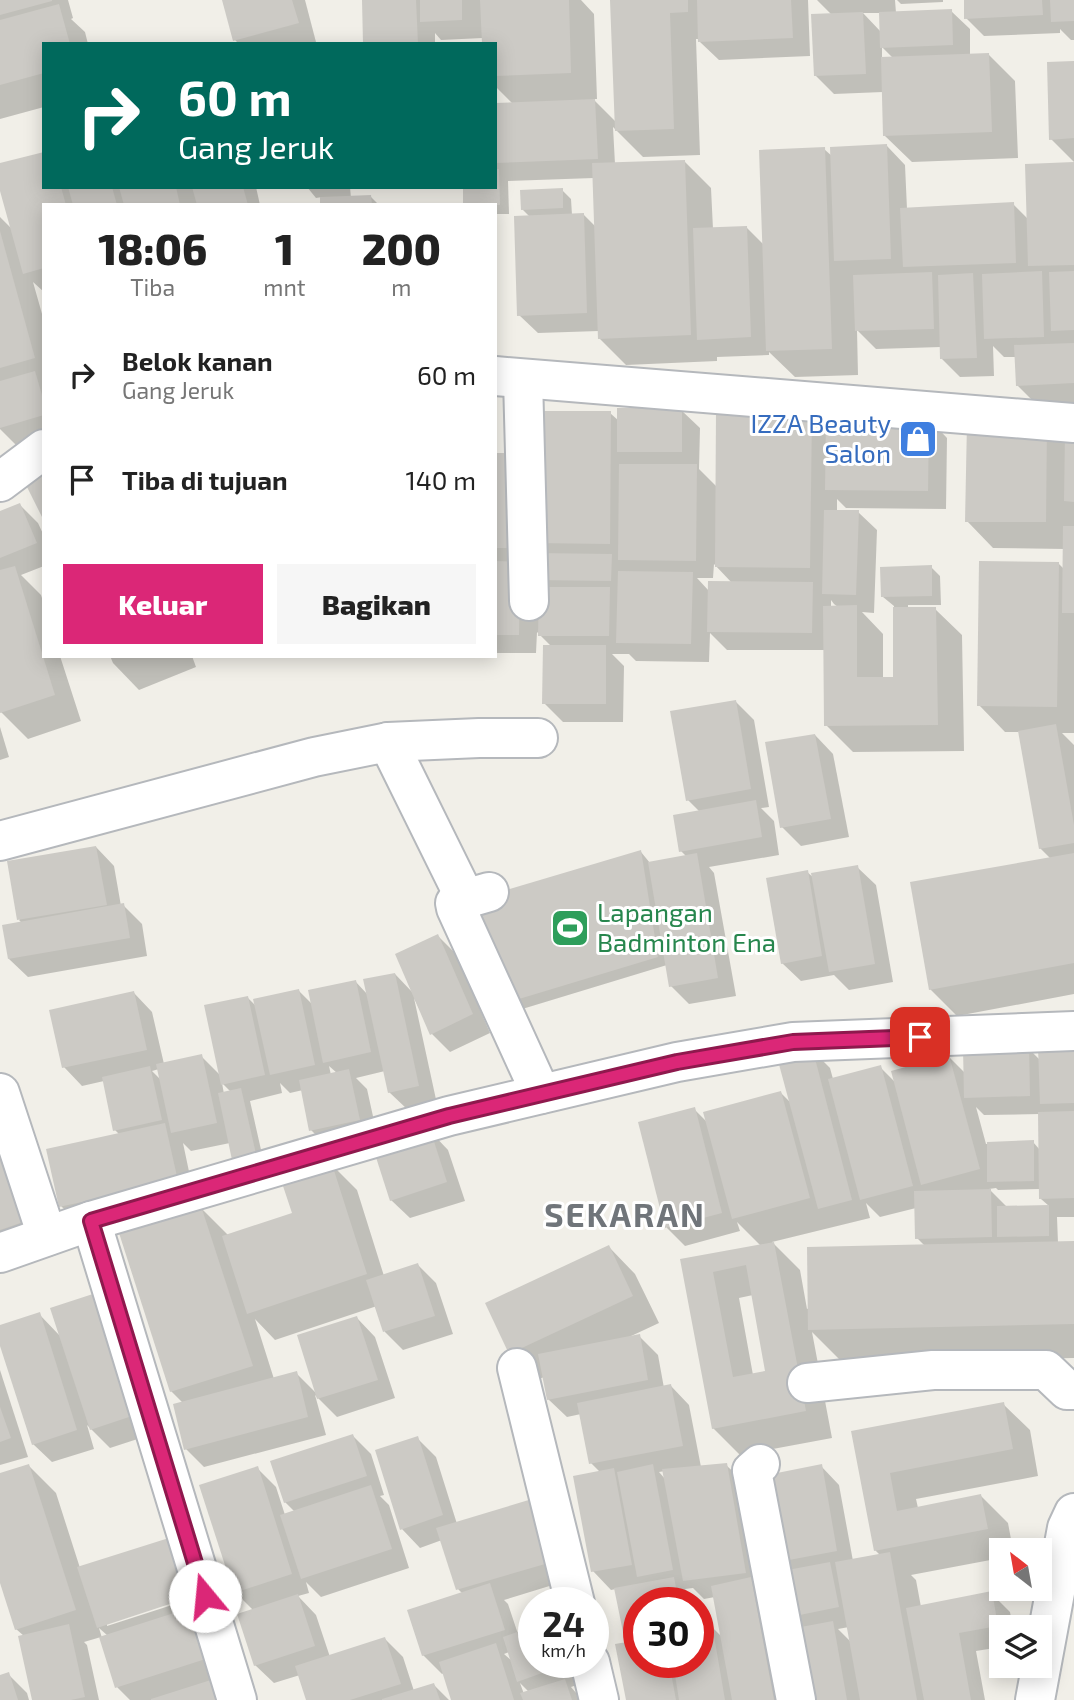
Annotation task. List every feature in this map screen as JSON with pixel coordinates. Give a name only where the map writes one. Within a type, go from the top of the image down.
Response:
[{"type":"street","points":[[529,601],[509,377],[1074,423]]},
{"type":"street","points":[[0,482],[42,450]]},
{"type":"street","points":[[0,841],[314,757],[388,742],[538,738]]},
{"type":"street","points":[[388,742],[477,895],[455,903],[456,908],[541,1094]]},
{"type":"street","points":[[0,1253],[91,1221],[449,1116],[677,1062],[793,1042],[1074,1031]]},
{"type":"street","points":[[0,1093],[47,1236]]},
{"type":"street","points":[[91,1221],[237,1700]]},
{"type":"street","points":[[517,1368],[571,1587]]},
{"type":"street","points":[[807,1382],[933,1370],[1046,1370],[1067,1391],[1074,1390]]},
{"type":"street","points":[[760,1464],[752,1471],[796,1700]]},
{"type":"street","points":[[1035,1700],[1067,1528],[1074,1513]]},
{"type":"street","points":[[594,1678],[599,1700]]},
{"type":"building","points":[[0,0],[52,0],[52,1],[0,15]]},
{"type":"building","points":[[222,0],[292,0],[299,23],[233,41]]},
{"type":"building","points":[[362,0],[416,0],[418,42],[363,42]]},
{"type":"building","points":[[420,0],[462,0],[462,20],[420,22]]},
{"type":"building","points":[[480,0],[569,0],[571,73],[497,76],[497,42],[482,42]]},
{"type":"building","points":[[610,0],[688,0],[688,12],[670,13],[674,129],[615,131]]},
{"type":"building","points":[[697,0],[791,0],[793,38],[698,42]]},
{"type":"building","points":[[964,0],[1042,0],[1043,15],[964,19]]},
{"type":"building","points":[[1050,0],[1074,0],[1074,21],[1051,22]]},
{"type":"building","points":[[59,4],[69,42],[42,42],[42,74],[0,85],[0,20]]},
{"type":"building","points":[[952,9],[953,45],[880,48],[879,12]]},
{"type":"building","points":[[863,12],[866,74],[814,76],[811,14]]},
{"type":"building","points":[[989,53],[992,132],[883,136],[881,57]]},
{"type":"building","points":[[1074,61],[1074,138],[1049,140],[1047,62]]},
{"type":"building","points":[[595,99],[598,159],[497,163],[497,103]]},
{"type":"building","points":[[887,144],[891,259],[834,261],[830,147]]},
{"type":"building","points":[[825,147],[832,349],[766,351],[759,150]]},
{"type":"building","points":[[42,152],[42,189],[62,189],[65,203],[42,203],[42,269],[23,274],[0,191],[0,163]]},
{"type":"building","points":[[685,160],[691,335],[598,339],[592,163]]},
{"type":"building","points":[[1074,162],[1074,265],[1028,266],[1025,164]]},
{"type":"building","points":[[499,169],[500,205],[463,203],[463,189],[497,189]]},
{"type":"building","points":[[563,188],[563,208],[521,210],[520,190]]},
{"type":"building","points":[[69,189],[113,189],[116,203],[72,203]]},
{"type":"building","points":[[120,189],[176,189],[180,203],[123,203]]},
{"type":"building","points":[[193,189],[244,189],[247,203],[196,203]]},
{"type":"building","points":[[371,195],[372,203],[320,203],[320,197]]},
{"type":"building","points":[[1014,202],[1016,263],[903,267],[900,208]]},
{"type":"building","points":[[584,213],[587,313],[517,316],[514,216]]},
{"type":"building","points":[[747,226],[751,337],[697,340],[693,228]]},
{"type":"building","points":[[0,231],[35,358],[0,368]]},
{"type":"building","points":[[1042,271],[1044,337],[984,339],[982,274]]},
{"type":"building","points":[[1074,271],[1074,330],[1051,331],[1049,272]]},
{"type":"building","points":[[932,272],[934,329],[855,331],[853,275]]},
{"type":"building","points":[[973,273],[977,358],[940,359],[938,275]]},
{"type":"building","points":[[1074,343],[1074,383],[1016,386],[1014,345]]},
{"type":"building","points":[[35,371],[42,395],[42,416],[0,428],[0,381]]},
{"type":"building","points":[[617,408],[682,408],[682,452],[617,452]]},
{"type":"building","points":[[536,411],[611,411],[610,544],[534,543]]},
{"type":"building","points":[[716,411],[812,412],[810,568],[715,567]]},
{"type":"building","points":[[826,417],[929,418],[928,491],[825,490]]},
{"type":"building","points":[[967,422],[1047,423],[1046,522],[965,522]]},
{"type":"building","points":[[1065,435],[1074,436],[1074,502],[1064,501]]},
{"type":"building","points":[[497,453],[509,453],[507,548],[497,548]]},
{"type":"building","points":[[619,464],[697,464],[696,561],[618,560]]},
{"type":"building","points":[[42,474],[42,517],[25,483]]},
{"type":"building","points":[[20,503],[37,543],[0,558],[0,511]]},
{"type":"building","points":[[824,510],[859,510],[856,595],[822,594]]},
{"type":"building","points":[[1063,526],[1074,526],[1074,613],[1062,613]]},
{"type":"building","points":[[534,553],[612,554],[611,581],[533,580]]},
{"type":"building","points":[[497,561],[520,562],[519,635],[497,635]]},
{"type":"building","points":[[979,561],[1059,562],[1057,707],[977,706]]},
{"type":"building","points":[[932,565],[932,596],[881,597],[880,567]]},
{"type":"building","points":[[15,566],[55,695],[0,713],[0,570]]},
{"type":"building","points":[[618,571],[693,572],[691,644],[616,643]]},
{"type":"building","points":[[708,581],[813,582],[812,633],[707,632]]},
{"type":"building","points":[[539,587],[610,587],[609,636],[538,636]]},
{"type":"building","points":[[857,605],[857,677],[893,677],[893,607],[936,607],[938,725],[824,726],[823,606]]},
{"type":"building","points":[[543,645],[606,645],[606,704],[542,704]]},
{"type":"building","points":[[736,700],[751,789],[686,801],[670,711]]},
{"type":"building","points":[[1056,724],[1074,825],[1074,843],[1039,849],[1018,731]]},
{"type":"building","points":[[815,734],[831,819],[780,828],[765,742]]},
{"type":"building","points":[[756,800],[762,837],[679,852],[673,815]]},
{"type":"building","points":[[96,846],[107,905],[17,920],[7,861]]},
{"type":"building","name":"Lapangan Badminton Ena","points":[[641,850],[658,957],[509,1002],[476,899]]},
{"type":"building","points":[[697,853],[718,978],[669,987],[648,862]]},
{"type":"building","points":[[1074,853],[1074,963],[929,990],[910,882]]},
{"type":"building","points":[[858,865],[875,964],[829,972],[811,873]]},
{"type":"building","points":[[808,870],[822,956],[781,964],[766,878]]},
{"type":"building","points":[[124,903],[130,938],[8,959],[2,925]]},
{"type":"building","points":[[438,934],[473,1014],[430,1035],[395,954]]},
{"type":"building","points":[[395,973],[419,1086],[388,1093],[363,979]]},
{"type":"building","points":[[356,980],[371,1052],[323,1063],[308,990]]},
{"type":"building","points":[[299,989],[315,1065],[270,1075],[253,999]]},
{"type":"building","points":[[134,991],[147,1050],[62,1068],[49,1010]]},
{"type":"building","points":[[248,996],[265,1075],[221,1085],[204,1005]]},
{"type":"building","points":[[1029,1046],[1030,1096],[964,1098],[963,1047]]},
{"type":"building","points":[[1074,1046],[1074,1103],[1040,1104],[1038,1047]]},
{"type":"building","points":[[812,1047],[852,1200],[818,1209],[777,1057]]},
{"type":"building","points":[[202,1054],[217,1123],[171,1133],[156,1064]]},
{"type":"building","points":[[949,1055],[980,1169],[921,1185],[891,1071]]},
{"type":"building","points":[[881,1065],[913,1186],[860,1200],[828,1079]]},
{"type":"building","points":[[150,1066],[162,1120],[113,1131],[102,1077]]},
{"type":"building","points":[[349,1069],[360,1120],[309,1131],[299,1080]]},
{"type":"building","points":[[241,1088],[256,1154],[232,1160],[218,1093]]},
{"type":"building","points":[[781,1091],[810,1198],[732,1219],[703,1112]]},
{"type":"building","points":[[695,1107],[722,1213],[665,1228],[638,1122]]},
{"type":"building","points":[[1074,1111],[1074,1198],[1039,1199],[1038,1112]]},
{"type":"building","points":[[165,1123],[178,1181],[59,1207],[46,1149]]},
{"type":"building","points":[[430,1129],[447,1182],[390,1201],[373,1148]]},
{"type":"building","points":[[0,1131],[29,1220],[0,1230]]},
{"type":"building","points":[[1034,1140],[1034,1181],[987,1182],[987,1142]]},
{"type":"building","points":[[331,1161],[367,1274],[247,1314],[222,1236],[292,1213],[280,1177]]},
{"type":"building","points":[[991,1189],[992,1237],[915,1239],[914,1191]]},
{"type":"building","points":[[1049,1205],[1049,1236],[997,1237],[997,1206]]},
{"type":"building","points":[[201,1206],[253,1366],[170,1392],[119,1233]]},
{"type":"building","points":[[1074,1241],[1074,1324],[808,1330],[807,1247]]},
{"type":"building","points":[[774,1242],[806,1411],[712,1429],[680,1259]],"holes":[[[746,1265],[765,1371],[733,1377],[713,1272]]]},
{"type":"building","points":[[609,1245],[633,1296],[509,1354],[485,1303]]},
{"type":"building","points":[[418,1263],[435,1316],[383,1332],[366,1280]]},
{"type":"building","points":[[99,1292],[138,1414],[90,1430],[50,1308]]},
{"type":"building","points":[[40,1312],[77,1430],[32,1445],[0,1346],[0,1325]]},
{"type":"building","points":[[357,1316],[378,1380],[317,1399],[297,1335]]},
{"type":"building","points":[[640,1334],[648,1380],[547,1400],[538,1354]]},
{"type":"building","points":[[297,1371],[308,1417],[184,1450],[173,1404]]},
{"type":"building","points":[[671,1384],[683,1446],[589,1464],[577,1403]]},
{"type":"building","points":[[1004,1402],[1013,1449],[890,1473],[897,1511],[981,1494],[988,1529],[874,1551],[851,1431]]},
{"type":"building","points":[[0,1407],[11,1438],[0,1442]]},
{"type":"building","points":[[353,1434],[367,1476],[284,1503],[270,1461]]},
{"type":"building","points":[[418,1436],[443,1515],[400,1530],[375,1450]]},
{"type":"building","points":[[727,1463],[746,1573],[683,1581],[662,1469]]},
{"type":"building","points":[[29,1464],[76,1610],[15,1630],[0,1583],[0,1473]]},
{"type":"building","points":[[653,1464],[673,1570],[637,1577],[617,1472]]},
{"type":"building","points":[[822,1464],[837,1551],[773,1563],[757,1477]]},
{"type":"building","points":[[258,1466],[292,1574],[234,1593],[199,1485]]},
{"type":"building","points":[[614,1468],[632,1565],[591,1572],[573,1476]]},
{"type":"building","points":[[371,1485],[392,1549],[301,1579],[280,1515]]},
{"type":"building","points":[[532,1499],[552,1562],[456,1590],[436,1528]]},
{"type":"building","points":[[172,1537],[191,1597],[97,1628],[77,1567]]},
{"type":"building","points":[[890,1552],[917,1700],[860,1700],[835,1562]]},
{"type":"building","points":[[830,1562],[839,1607],[785,1618],[777,1572]]},
{"type":"building","points":[[674,1577],[676,1587],[623,1587],[623,1632],[614,1588]]},
{"type":"building","points":[[751,1577],[774,1700],[732,1700],[714,1602],[714,1587],[711,1586]]},
{"type":"building","points":[[490,1583],[505,1630],[422,1656],[407,1610]]},
{"type":"building","points":[[989,1592],[989,1601],[994,1601],[996,1615],[989,1615],[989,1628],[959,1633],[971,1700],[924,1700],[906,1608]]},
{"type":"building","points":[[298,1594],[315,1646],[254,1666],[237,1614]]},
{"type":"building","points":[[199,1605],[215,1656],[115,1688],[99,1637]]},
{"type":"building","points":[[833,1621],[847,1700],[803,1700],[790,1629]]},
{"type":"building","points":[[69,1624],[85,1697],[71,1700],[32,1700],[18,1636]]},
{"type":"building","points":[[518,1632],[518,1678],[528,1678],[517,1682],[503,1637]]},
{"type":"building","points":[[714,1636],[725,1700],[679,1700],[676,1678],[714,1678]]},
{"type":"building","points":[[385,1637],[401,1684],[350,1700],[306,1700],[295,1666]]},
{"type":"building","points":[[496,1643],[514,1700],[451,1700],[439,1662]]},
{"type":"building","points":[[623,1643],[623,1678],[672,1678],[676,1700],[626,1700],[615,1644]]},
{"type":"building","points":[[9,1672],[18,1700],[0,1700],[0,1675]]},
{"type":"building","points":[[214,1679],[221,1700],[151,1700],[151,1699]]},
{"type":"building","points":[[565,1679],[572,1700],[523,1700],[520,1693]]},
{"type":"building","points":[[434,1683],[440,1700],[382,1700],[382,1699]]},
{"type":"place","name":"IZZA Beauty Salon","points":[[918,439]]},
{"type":"place","name":"Lapangan Badminton Ena","points":[[570,928]]},
{"type":"district","name":"SEKARAN","points":[[625,1215]]},
{"type":"route","points":[[205,1596],[91,1221],[449,1116],[677,1062],[793,1042],[920,1037]]}]
